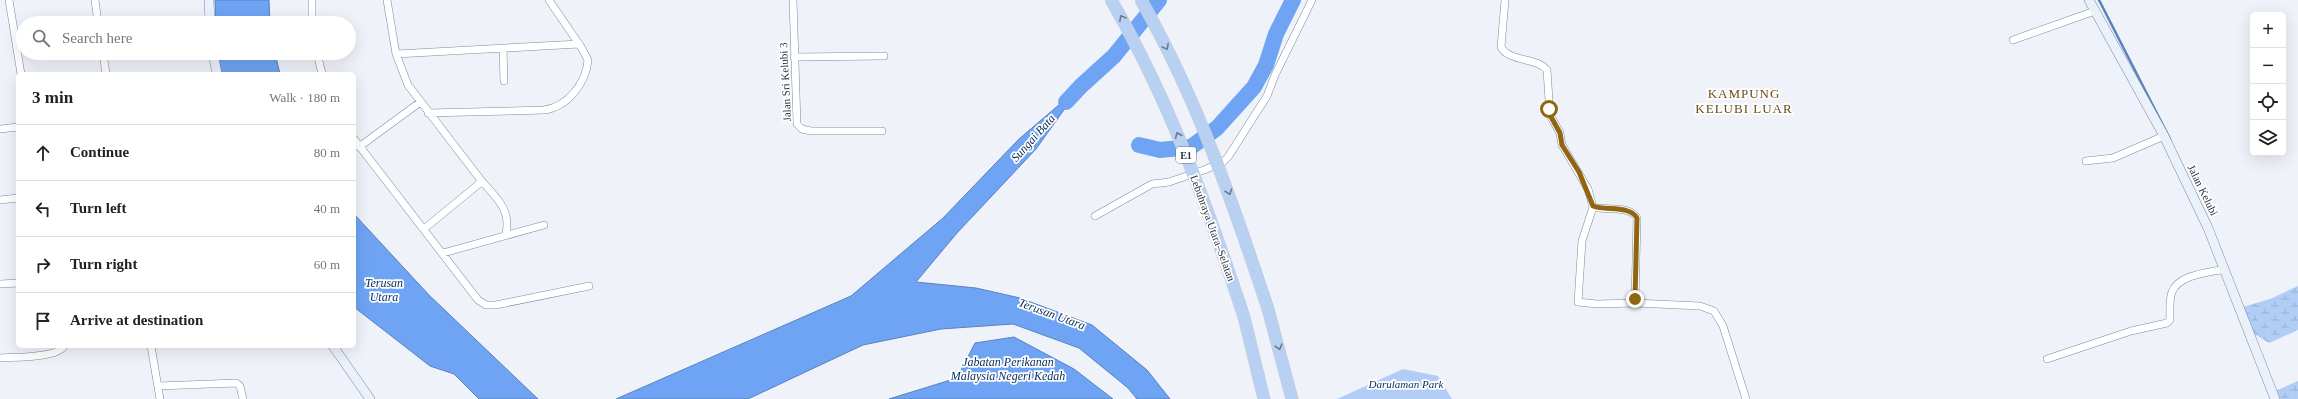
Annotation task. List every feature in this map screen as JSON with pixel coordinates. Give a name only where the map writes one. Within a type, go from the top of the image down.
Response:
[{"type":"highway","name":"Lebuhraya Utara–Selatan","points":[[1111,0],[1150,74],[1179,137],[1223,254],[1244,317],[1264,399]]},
{"type":"highway","name":"E1","points":[[1141,0],[1175,64],[1207,133],[1268,309],[1292,399]]},
{"type":"main road","points":[[210,0],[210,16]]},
{"type":"main road","name":"Jalan Kelubi","points":[[2089,0],[2164,136],[2208,228],[2275,399]]},
{"type":"main road","points":[[214,60],[217,72]]},
{"type":"main road","points":[[334,348],[370,399]]},
{"type":"street","points":[[9,0],[16,43]]},
{"type":"street","points":[[95,0],[97,16]]},
{"type":"street","points":[[312,0],[312,16]]},
{"type":"street","points":[[387,0],[396,54],[408,85],[428,114],[505,208],[508,217],[506,234]]},
{"type":"street","points":[[428,114],[544,110],[560,106],[569,99],[587,64],[586,55],[549,0]]},
{"type":"street","name":"Jalan Sri Kelubi 3","points":[[793,0],[796,124],[802,129],[811,131],[882,131]]},
{"type":"street","points":[[1095,216],[1152,184],[1168,182],[1223,162],[1228,158],[1267,96],[1275,75],[1312,0]]},
{"type":"street","points":[[1505,0],[1501,47],[1507,53],[1541,65],[1547,70],[1550,115],[1560,133],[1562,145],[1588,190],[1593,206],[1582,241],[1578,302],[1598,304],[1635,303],[1700,306],[1714,311],[1723,326],[1746,399]]},
{"type":"street","points":[[2013,40],[2095,11]]},
{"type":"street","points":[[396,54],[579,44]]},
{"type":"street","points":[[503,49],[504,81]]},
{"type":"street","points":[[794,57],[884,56]]},
{"type":"street","points":[[19,60],[21,72]]},
{"type":"street","points":[[104,60],[106,72]]},
{"type":"street","points":[[319,60],[322,72]]},
{"type":"street","points":[[359,148],[420,103]]},
{"type":"street","points":[[0,129],[16,127]]},
{"type":"street","points":[[2086,161],[2113,158],[2164,136]]},
{"type":"street","points":[[356,143],[478,300],[486,305],[589,286]]},
{"type":"street","points":[[424,229],[480,183],[480,179]]},
{"type":"street","points":[[0,200],[16,198]]},
{"type":"street","points":[[1593,206],[1602,209],[1629,211],[1637,218],[1635,303]]},
{"type":"street","points":[[443,253],[506,234],[544,225]]},
{"type":"street","points":[[2047,359],[2130,331],[2167,323],[2170,320],[2171,293],[2175,285],[2186,278],[2225,269]]},
{"type":"street","points":[[0,284],[16,283]]},
{"type":"street","points":[[0,358],[54,354],[63,348]]},
{"type":"street","points":[[151,348],[160,399]]},
{"type":"street","points":[[158,386],[236,383],[240,386],[243,399]]},
{"type":"green space","points":[[2298,286],[2298,330],[2269,343],[2253,333],[2243,307],[2270,299]]},
{"type":"green space","name":"Darulaman Park","points":[[1403,369],[1438,376],[1452,399],[1337,399]]},
{"type":"green space","points":[[2298,381],[2298,399],[2276,399],[2273,392]]},
{"type":"water","points":[[215,0],[269,0],[270,16],[216,16]]},
{"type":"water","points":[[219,60],[277,60],[280,72],[221,72]]},
{"type":"water","points":[[1081,86],[1036,149],[957,233],[916,282],[976,288],[1020,298],[1092,325],[1147,370],[1170,399],[1137,399],[1128,388],[1079,348],[1013,324],[941,329],[863,345],[748,399],[616,399],[851,296],[943,218],[1019,139]]},
{"type":"water","name":"Terusan Utara","points":[[356,216],[429,295],[538,399],[479,399],[454,374],[430,366],[356,309]]},
{"type":"water","name":"Jabatan Perikanan Malaysia Negeri Kedah","points":[[1014,337],[1074,369],[1113,399],[889,399],[957,378],[975,343]]},
{"type":"waterway","name":"Sungai Bata","points":[[1066,102],[1114,56],[1159,0]]},
{"type":"waterway","points":[[1139,145],[1160,150],[1191,147],[1217,128],[1254,87],[1266,65],[1276,34],[1293,0]]},
{"type":"waterway","points":[[2099,0],[2170,139]]},
{"type":"district","name":"KAMPUNG KELUBI LUAR","points":[[1744,100]]},
{"type":"route","points":[[1549,109],[1552,120],[1556,124],[1560,133],[1562,145],[1579,172],[1588,190],[1593,206],[1602,209],[1629,211],[1637,218],[1635,299]]}]
